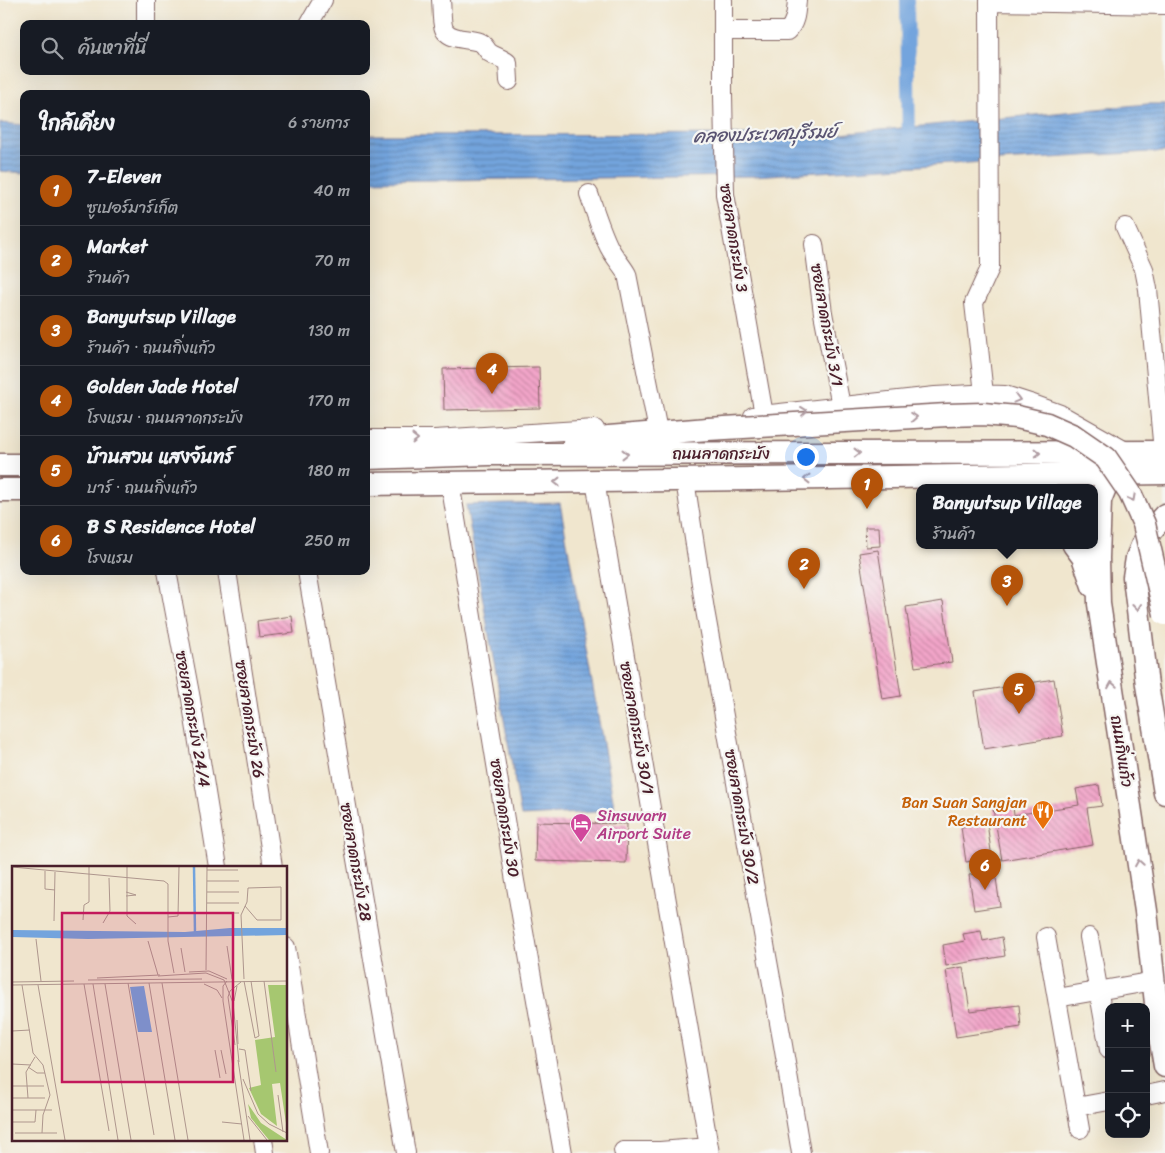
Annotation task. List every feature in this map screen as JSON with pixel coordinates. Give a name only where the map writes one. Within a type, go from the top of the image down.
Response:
[{"type":"main road","points":[[489,454],[609,437],[708,429],[947,415],[983,414],[1017,417],[1047,424],[1074,436],[1106,458],[1130,493],[1144,524],[1165,614]]},
{"type":"main road","name":"ถนนลาดกระบัง","points":[[370,458],[489,454],[1135,453],[1164,459]]},
{"type":"main road","points":[[1111,473],[1135,453]]},
{"type":"main road","name":"ถนนลาดกระบัง","points":[[370,484],[1111,473],[1164,459]]},
{"type":"main road","points":[[0,466],[20,465]]},
{"type":"main road","name":"ถนนกิ่งแก้ว","points":[[1111,473],[1100,500],[1099,604],[1146,911],[1159,981]]},
{"type":"main road","points":[[908,477],[946,484]]},
{"type":"main road","points":[[0,490],[20,490]]},
{"type":"main road","points":[[1165,515],[1146,536],[1136,558],[1134,577],[1147,685],[1165,793]]},
{"type":"main road","points":[[1077,549],[1083,557],[1099,604]]},
{"type":"main road","points":[[1099,581],[1134,577]]},
{"type":"main road","points":[[1159,981],[1159,1031],[1165,1066]]},
{"type":"street","points":[[146,0],[146,20]]},
{"type":"street","points":[[311,20],[323,0]]},
{"type":"street","points":[[441,0],[445,31],[454,37],[479,42],[492,54],[508,62],[509,81]]},
{"type":"street","name":"ซอยลาดกระบัง 3","points":[[723,0],[725,194],[764,415]]},
{"type":"street","points":[[723,31],[787,31],[793,23],[797,0]]},
{"type":"street","points":[[984,394],[974,303],[990,268],[989,1],[1165,5]]},
{"type":"street","points":[[589,194],[609,247],[627,274],[657,426]]},
{"type":"street","points":[[1125,227],[1144,269],[1148,289],[1164,459]]},
{"type":"street","name":"ซอยลาดกระบัง 3/1","points":[[814,244],[823,313],[842,406]]},
{"type":"street","points":[[370,439],[435,440],[657,426],[935,396],[984,394],[1005,396],[1030,402],[1060,414],[1135,453]]},
{"type":"street","name":"ซอยลาดกระบัง 30/2","points":[[685,480],[705,610],[801,1153]]},
{"type":"street","name":"ซอยลาดกระบัง 30/1","points":[[595,481],[709,1150]]},
{"type":"street","name":"ซอยลาดกระบัง 30","points":[[450,482],[515,881],[563,1153]]},
{"type":"street","name":"ซอยลาดกระบัง 24/4","points":[[168,575],[218,866]]},
{"type":"street","name":"ซอยลาดกระบัง 26","points":[[228,575],[274,866]]},
{"type":"street","name":"ซอยลาดกระบัง 28","points":[[308,575],[406,1153]]},
{"type":"street","points":[[1046,937],[1080,1129]]},
{"type":"street","points":[[1089,937],[1109,1048]]},
{"type":"street","points":[[288,959],[319,1153]]},
{"type":"street","points":[[1057,998],[1159,981]]},
{"type":"street","points":[[1150,1094],[1165,1092]]},
{"type":"street","points":[[1076,1107],[1105,1102]]},
{"type":"street","points":[[263,1140],[265,1153]]},
{"type":"street","points":[[623,1151],[709,1150]]},
{"type":"water","points":[[1147,104],[1165,104],[1165,152],[753,176],[370,181],[370,135],[840,134]]},
{"type":"water","points":[[0,123],[20,125],[20,173],[0,171]]},
{"type":"water","points":[[560,503],[615,811],[521,816],[466,505]]},
{"type":"building","points":[[539,367],[540,408],[444,410],[443,369]]},
{"type":"building","points":[[865,527],[879,527],[880,546],[866,547]]},
{"type":"building","points":[[878,550],[901,696],[882,699],[859,553]]},
{"type":"building","points":[[943,601],[952,662],[915,667],[906,607]]},
{"type":"building","points":[[292,616],[294,633],[259,637],[257,621]]},
{"type":"building","points":[[1054,679],[1063,736],[984,749],[975,692]]},
{"type":"building","name":"Ban Suan Sangjan Restaurant","points":[[1099,785],[1102,806],[1087,808],[1093,845],[1002,860],[992,803],[1012,800],[1014,815],[1079,805],[1076,789]]},
{"type":"building","name":"Sinsuvarn Airport Suite","points":[[536,822],[627,824],[626,863],[535,861]]},
{"type":"building","points":[[987,823],[992,858],[966,862],[961,827]]},
{"type":"building","points":[[995,871],[1000,906],[974,910],[969,875]]},
{"type":"building","points":[[981,931],[983,941],[1002,937],[1005,956],[946,966],[943,945],[965,941],[963,934]]},
{"type":"building","points":[[963,967],[970,1011],[1019,1005],[1021,1027],[956,1037],[946,970]]},
{"type":"waterway","points":[[907,0],[909,147]]},
{"type":"place","name":"Golden Jade Hotel","points":[[492,394]]},
{"type":"place","name":"7-Eleven","points":[[867,509]]},
{"type":"place","name":"Market","points":[[804,589]]},
{"type":"place","name":"Banyutsup Village","points":[[1007,606]]},
{"type":"place","name":"บ้านสวน แสงจันทร์","points":[[1019,714]]},
{"type":"place","name":"Ban Suan Sangjan Restaurant","points":[[1043,830]]},
{"type":"place","name":"Sinsuvarn Airport Suite","points":[[581,843]]},
{"type":"place","name":"B S Residence Hotel","points":[[985,890]]},
{"type":"water label","name":"คลองประเวศบุรีรมย์","points":[[765,134]]}]
